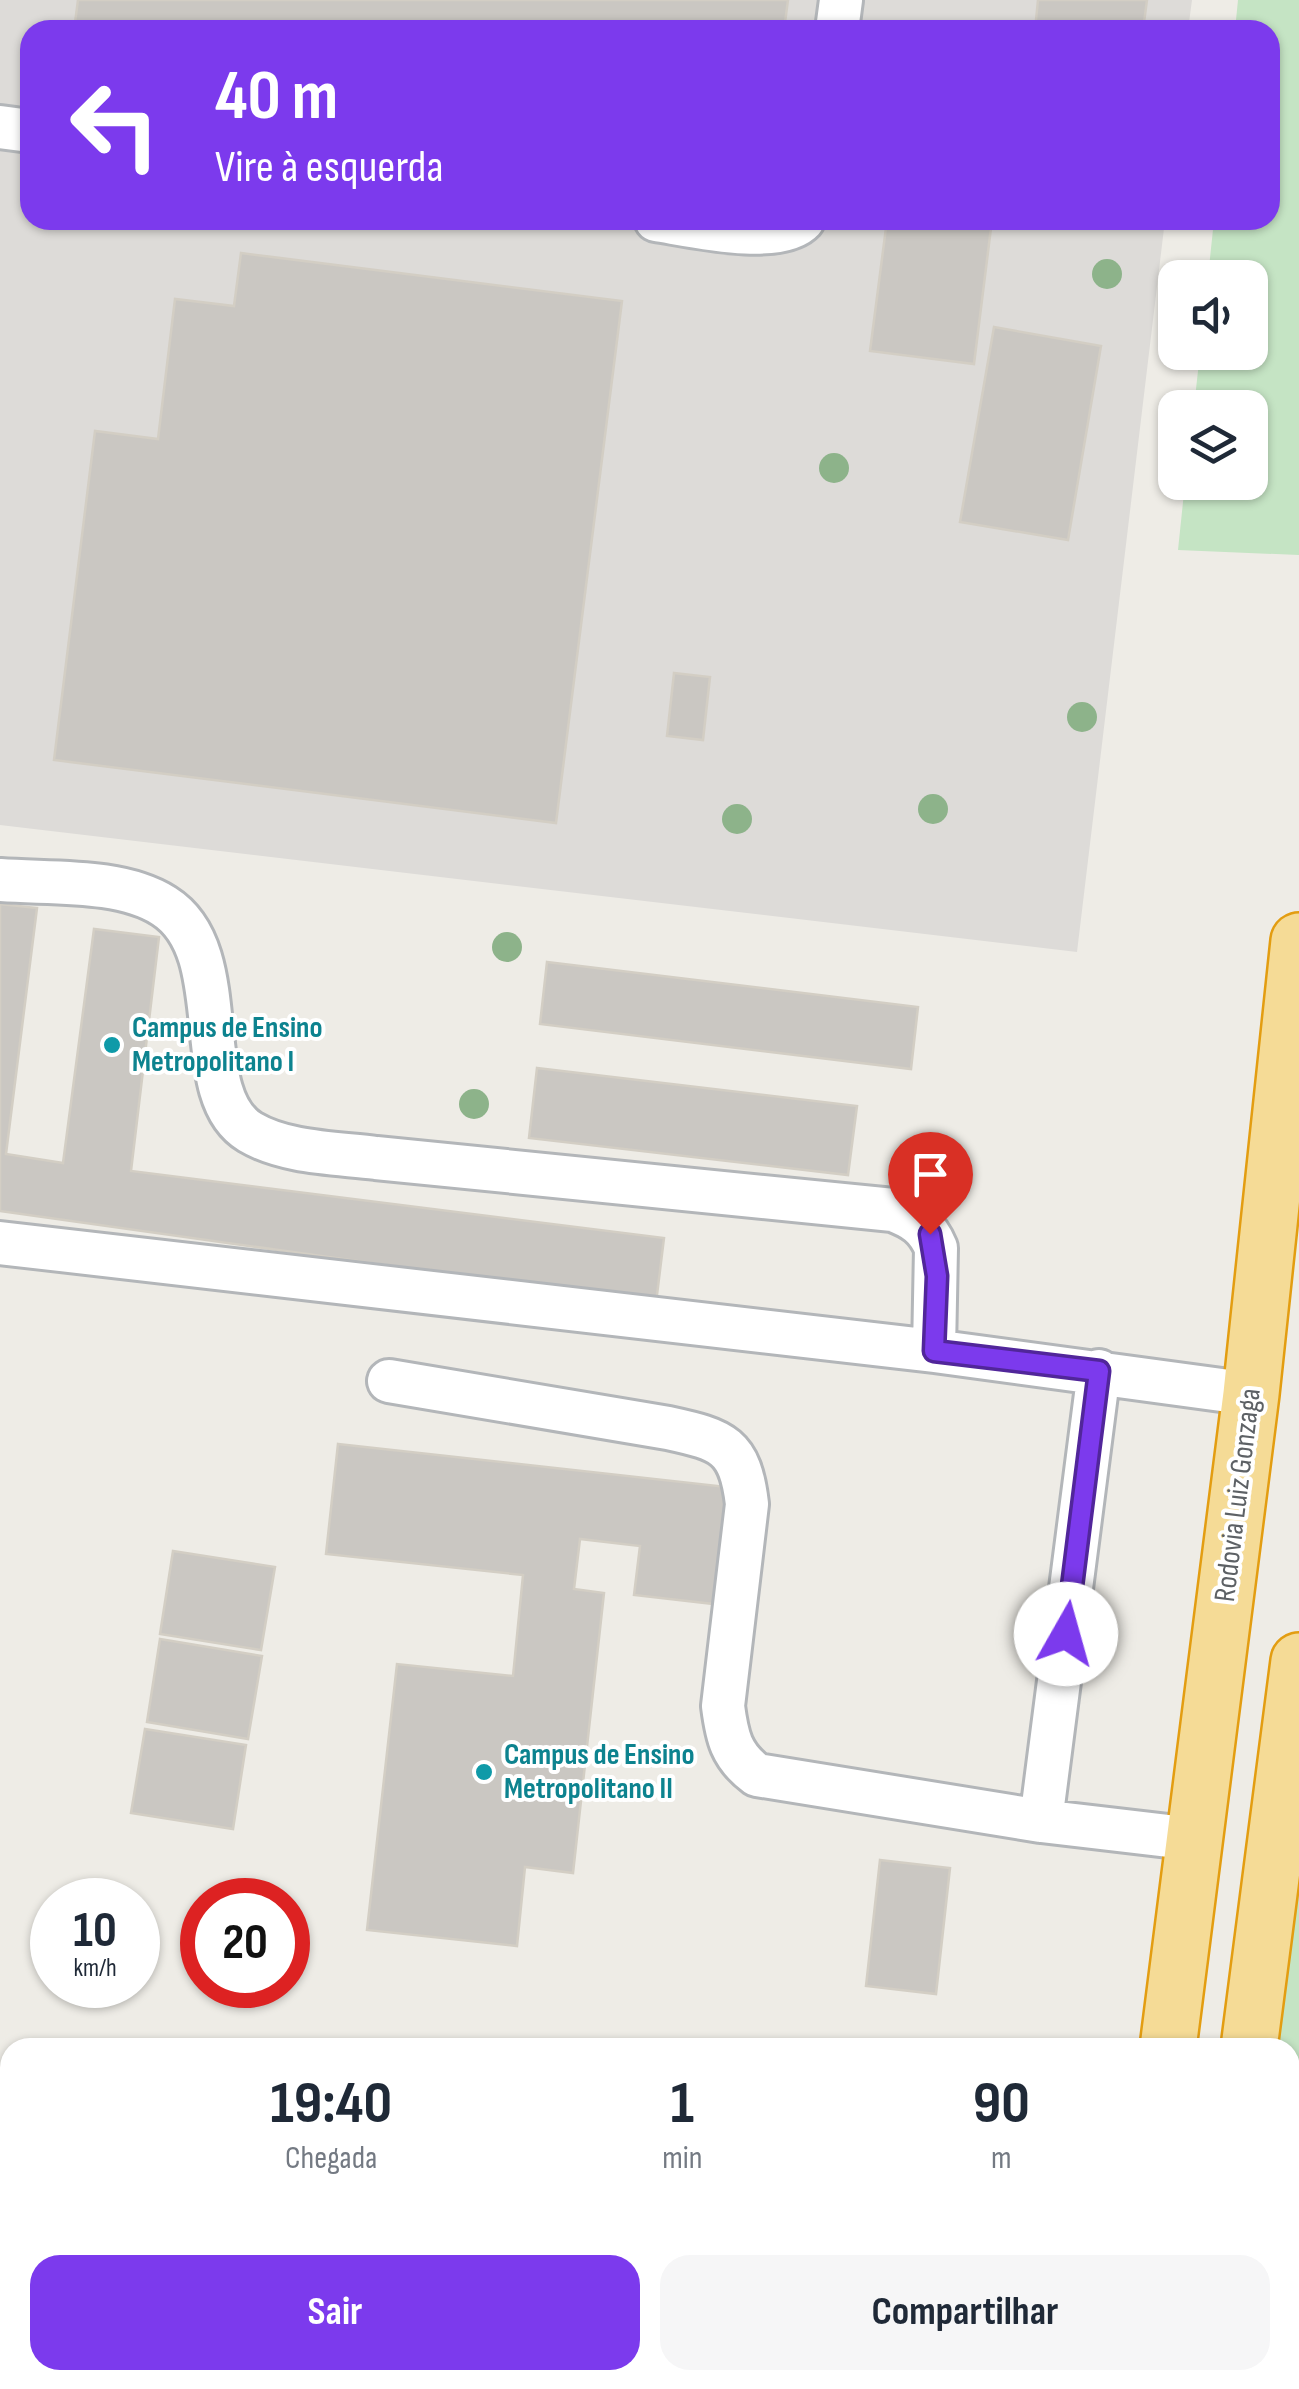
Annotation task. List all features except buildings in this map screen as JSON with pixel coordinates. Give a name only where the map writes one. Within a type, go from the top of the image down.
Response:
[{"type":"highway","name":"Rodovia Luiz Gonzaga","points":[[1169,2038],[1251,1394],[1299,941]]},
{"type":"highway","points":[[1250,2038],[1299,1662]]},
{"type":"lane","points":[[740,230],[765,233],[787,230]]},
{"type":"lane","points":[[0,880],[132,892],[163,904],[183,921],[200,949],[221,1086],[232,1114],[248,1131],[306,1149],[376,1158],[893,1210],[915,1218],[930,1234],[936,1248],[934,1351]]},
{"type":"lane","points":[[0,1243],[934,1351],[1251,1394]]},
{"type":"lane","points":[[1042,1821],[1099,1371]]},
{"type":"lane","points":[[389,1381],[668,1428],[725,1446],[743,1471],[747,1504],[724,1706],[727,1737],[736,1760],[756,1775],[1042,1821],[1194,1839]]},
{"type":"shaded area","points":[[0,0],[1192,0],[1189,20],[20,20],[20,230],[1164,230],[1077,952],[0,825]]},
{"type":"green space","points":[[1238,0],[1299,0],[1299,555],[1178,550],[1183,500],[1268,500],[1268,390],[1196,390],[1198,370],[1268,370],[1268,260],[1210,260],[1213,230],[1280,230],[1280,20],[1236,20]]},
{"type":"green space","points":[[1299,1823],[1299,2038],[1272,2038]]},
{"type":"place","name":"Campus de Ensino Metropolitano I","points":[[112,1045]]},
{"type":"place","name":"Campus de Ensino Metropolitano II","points":[[484,1772]]},
{"type":"route","points":[[930,1234],[936,1248],[937,1276],[934,1351],[1099,1371],[1066,1634]]}]
